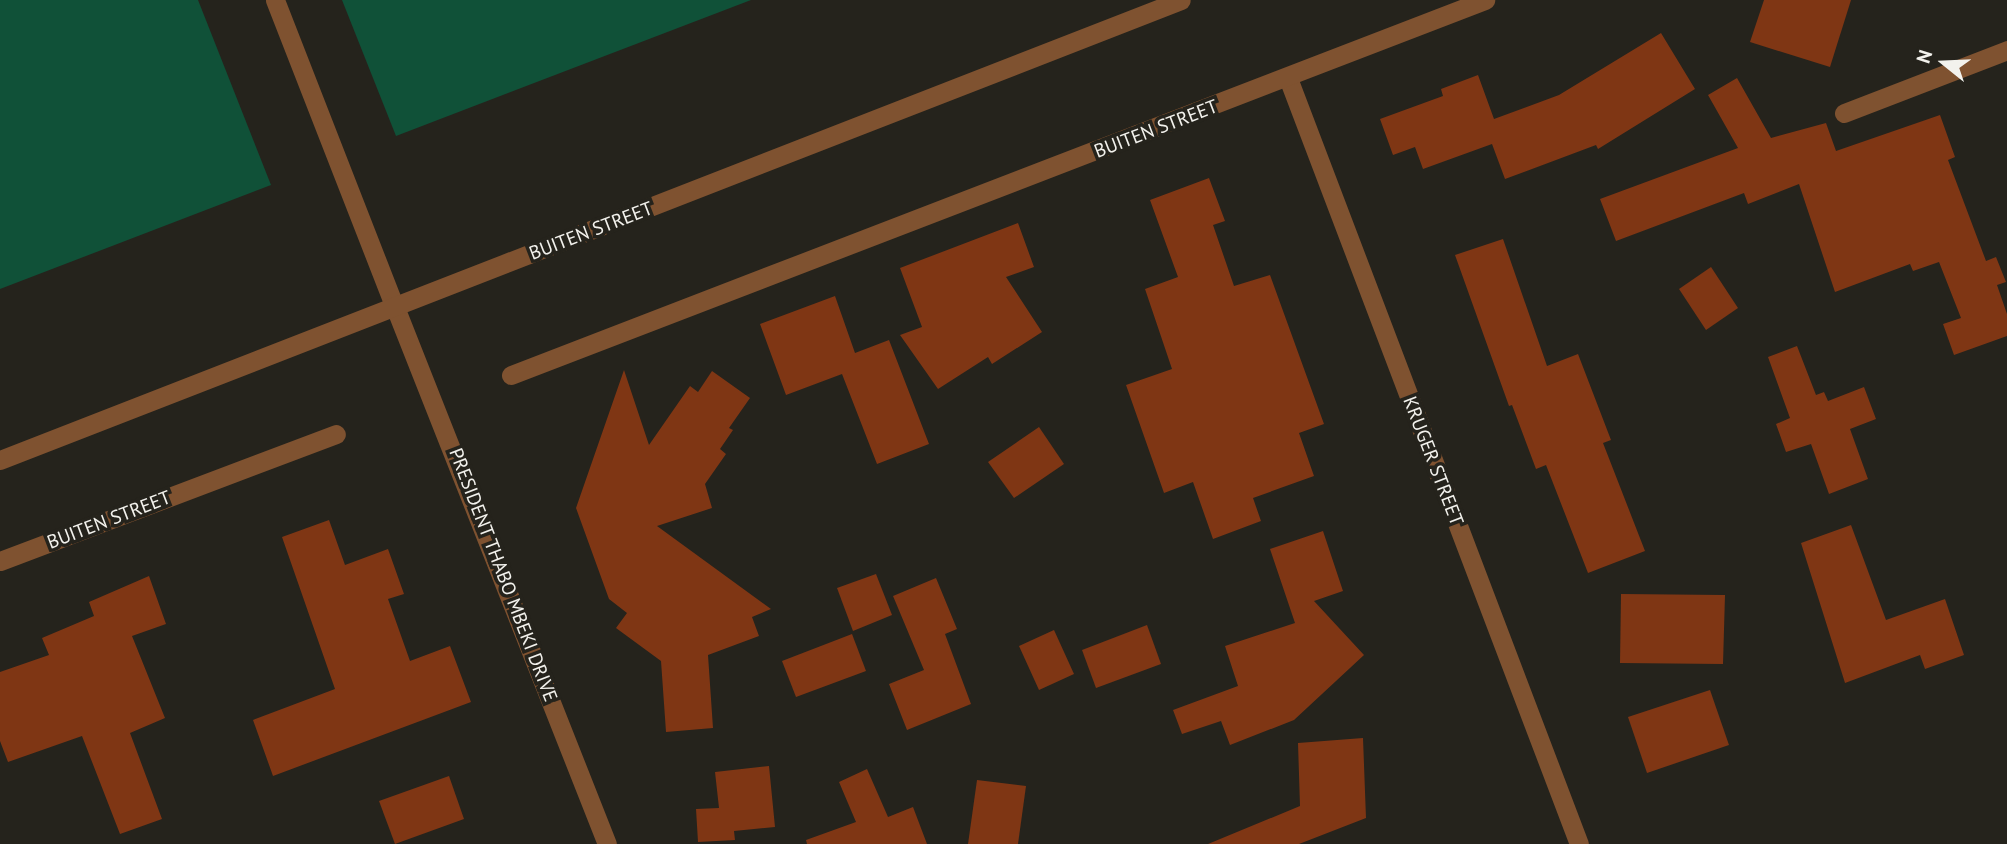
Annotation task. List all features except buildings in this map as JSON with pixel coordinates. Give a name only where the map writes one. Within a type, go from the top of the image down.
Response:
[{"type":"street","name":"PRESIDENT THABO MBEKI DRIVE","points":[[275,0],[607,844]]},
{"type":"street","name":"BUITEN STREET","points":[[0,460],[1181,0]]},
{"type":"street","name":"BUITEN STREET","points":[[511,375],[1485,0]]},
{"type":"street","points":[[1844,113],[2007,50]]},
{"type":"street","name":"KRUGER STREET","points":[[1288,78],[1579,844]]},
{"type":"street","name":"BUITEN STREET","points":[[0,561],[336,434]]},
{"type":"green space","points":[[0,0],[198,0],[271,185],[0,289]]},
{"type":"green space","points":[[342,0],[751,0],[396,136]]}]
